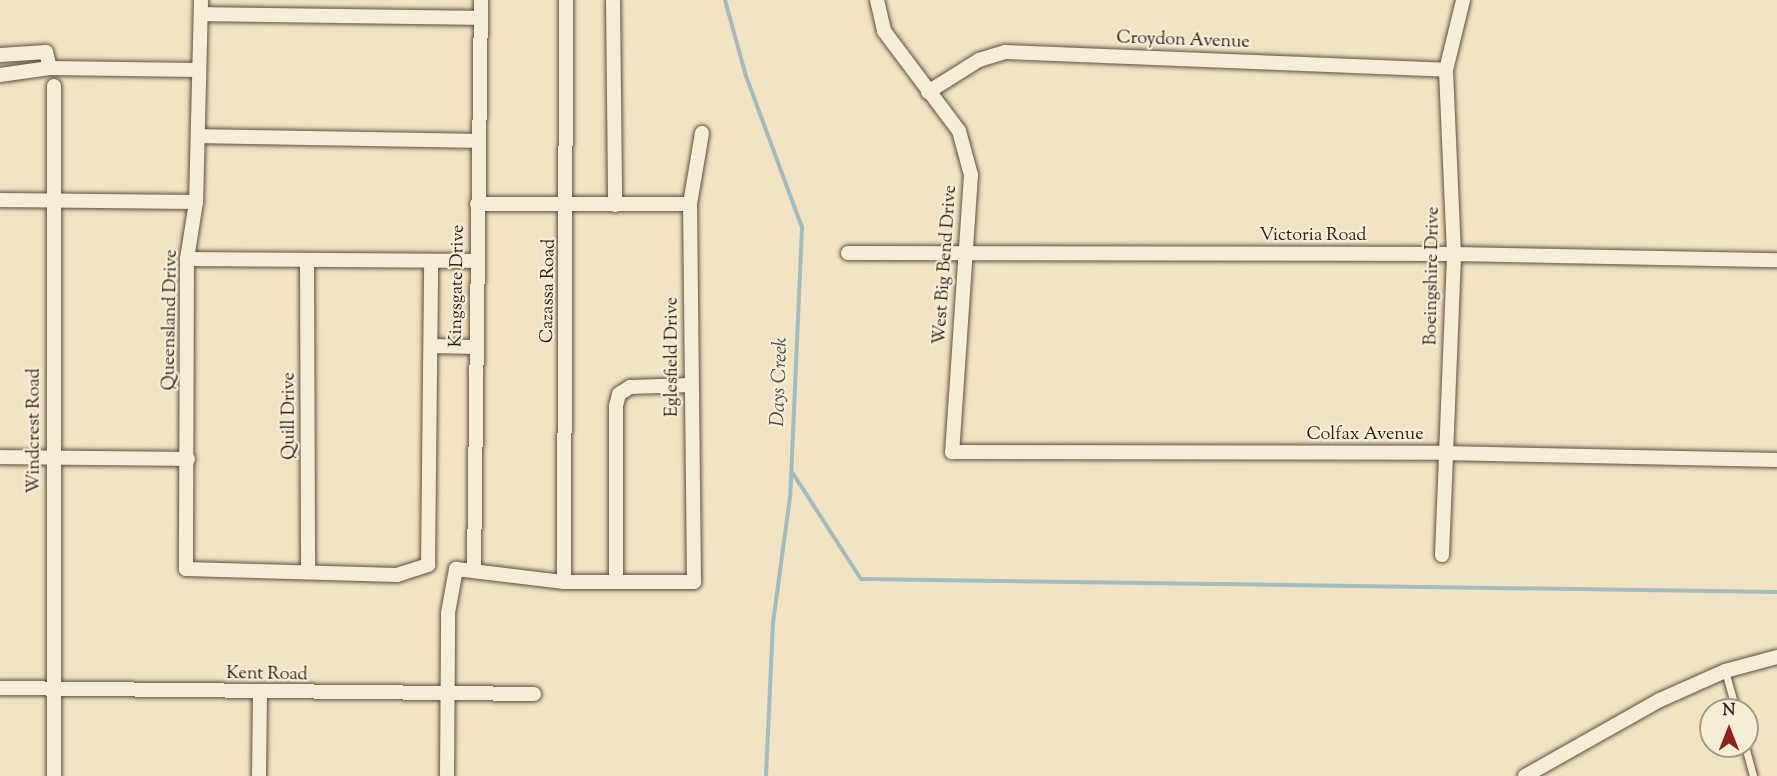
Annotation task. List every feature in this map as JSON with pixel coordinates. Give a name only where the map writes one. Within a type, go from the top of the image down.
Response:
[{"type":"street","name":"Kingsgate Drive","points":[[474,571],[476,261],[481,0]]},
{"type":"street","name":"Cazassa Road","points":[[564,582],[568,205],[566,0]]},
{"type":"street","points":[[613,0],[615,205]]},
{"type":"street","name":"West Big Bend Drive","points":[[878,0],[884,31],[959,131],[971,175],[952,452]]},
{"type":"street","name":"Boeingshire Drive","points":[[1442,555],[1454,254],[1446,70],[1463,0]]},
{"type":"street","points":[[201,7],[480,18]]},
{"type":"street","name":"Queensland Drive","points":[[201,7],[196,202],[187,259],[186,569],[308,572]]},
{"type":"street","points":[[0,55],[46,52],[50,69]]},
{"type":"street","name":"Croydon Avenue","points":[[928,92],[979,60],[1006,52],[1446,70]]},
{"type":"street","points":[[0,75],[50,69],[198,70]]},
{"type":"street","name":"Windcrest Road","points":[[54,86],[52,201],[54,776]]},
{"type":"street","name":"Eglesfield Drive","points":[[616,581],[694,582],[690,204],[702,133]]},
{"type":"street","points":[[198,136],[478,141]]},
{"type":"street","points":[[0,200],[196,202]]},
{"type":"street","points":[[477,204],[690,204]]},
{"type":"street","name":"Victoria Road","points":[[848,253],[964,255],[1454,254],[1777,260]]},
{"type":"street","points":[[187,259],[476,261]]},
{"type":"street","name":"Quill Drive","points":[[307,260],[308,572]]},
{"type":"street","points":[[308,572],[397,575],[428,565],[431,261]]},
{"type":"street","points":[[430,346],[476,347]]},
{"type":"street","points":[[447,776],[448,613],[456,569],[564,582],[616,581],[616,405],[620,394],[630,387],[691,385]]},
{"type":"street","name":"Colfax Avenue","points":[[952,452],[1445,453],[1777,460]]},
{"type":"street","points":[[0,457],[188,459]]},
{"type":"street","points":[[1525,776],[1660,700],[1725,671],[1777,657]]},
{"type":"street","name":"Kent Road","points":[[0,688],[260,693],[534,694]]},
{"type":"street","points":[[259,776],[260,693]]},
{"type":"lane","points":[[1725,671],[1733,698]]},
{"type":"lane","points":[[1748,758],[1753,776]]},
{"type":"waterway","name":"Days Creek","points":[[725,0],[746,76],[802,227],[790,497],[773,622],[766,776]]},
{"type":"waterway","points":[[792,472],[861,579],[1777,592]]}]
